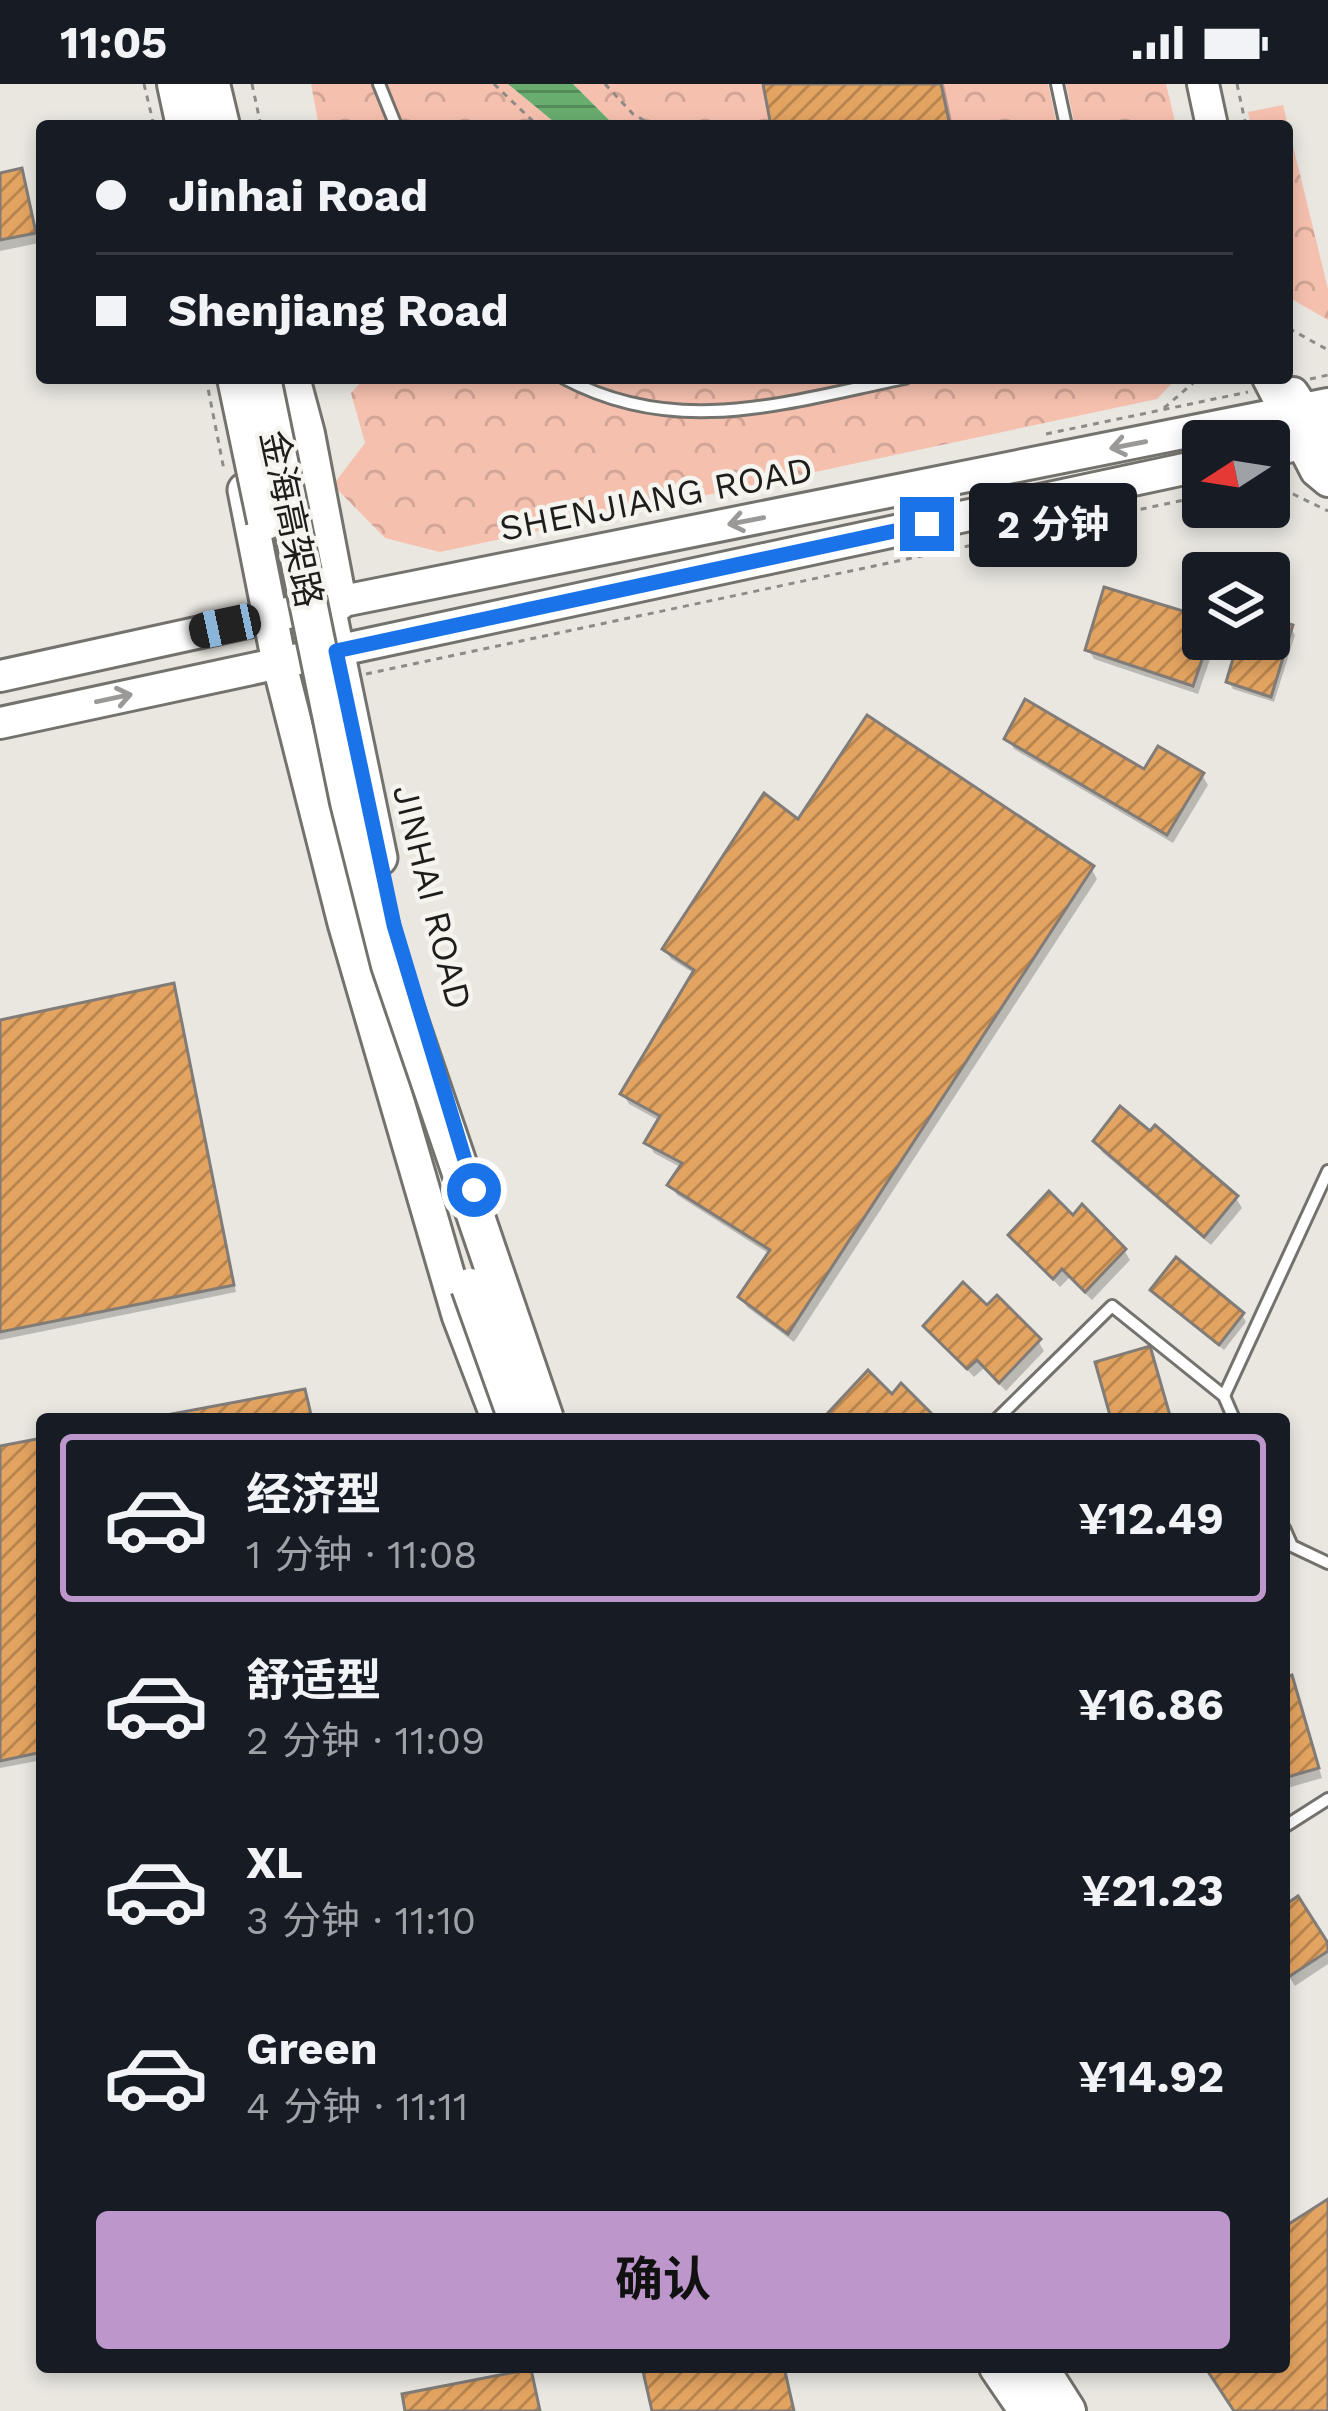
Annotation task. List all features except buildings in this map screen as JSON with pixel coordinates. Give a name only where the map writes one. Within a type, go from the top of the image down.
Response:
[{"type":"highway","points":[[176,84],[184,120]]},
{"type":"highway","points":[[201,84],[209,120]]},
{"type":"highway","points":[[211,84],[220,120]]},
{"type":"highway","name":"金海高架路","points":[[237,384],[355,922],[515,1413]]},
{"type":"highway","name":"金海高架路","points":[[263,384],[344,780],[379,925],[543,1413]]},
{"type":"highway","points":[[289,384],[307,434],[333,603]]},
{"type":"highway","points":[[1002,2373],[1028,2411]]},
{"type":"highway","points":[[1016,2373],[1042,2411]]},
{"type":"highway","points":[[1043,2373],[1067,2411]]},
{"type":"main road","points":[[158,84],[166,120]]},
{"type":"main road","points":[[225,84],[232,120]]},
{"type":"main road","points":[[1203,84],[1212,120]]},
{"type":"main road","points":[[1220,84],[1228,120]]},
{"type":"main road","points":[[222,384],[280,662],[345,923],[459,1315],[497,1413]]},
{"type":"main road","points":[[1275,384],[1306,409]]},
{"type":"main road","points":[[1289,384],[1320,442],[1316,471],[1328,481]]},
{"type":"main road","name":"SHENJIANG ROAD","points":[[0,676],[333,603],[1306,409]]},
{"type":"main road","points":[[1290,448],[1320,442]]},
{"type":"main road","points":[[0,723],[1182,470]]},
{"type":"main road","name":"JINHAI ROAD","points":[[333,603],[336,651],[407,971],[460,1152],[557,1413]]},
{"type":"main road","points":[[992,2373],[1018,2411]]},
{"type":"main road","points":[[1064,2373],[1088,2411]]},
{"type":"lane","points":[[379,84],[394,120]]},
{"type":"lane","points":[[1057,84],[1065,120]]},
{"type":"lane","points":[[575,384],[593,394],[680,413],[764,407],[876,384]]},
{"type":"lane","points":[[1224,1396],[1328,1171]]},
{"type":"lane","points":[[1003,1413],[1112,1306],[1224,1396],[1231,1413]]},
{"type":"lane","points":[[1290,1542],[1328,1563]]},
{"type":"lane","points":[[1290,1823],[1328,1799]]},
{"type":"path","points":[[144,84],[153,120]]},
{"type":"path","points":[[252,84],[260,120]]},
{"type":"path","points":[[494,84],[532,120]]},
{"type":"path","points":[[604,84],[644,120]]},
{"type":"path","points":[[1237,84],[1245,120]]},
{"type":"path","points":[[1293,330],[1328,350]]},
{"type":"path","points":[[1163,410],[1192,384]]},
{"type":"path","points":[[1290,494],[1328,512]]},
{"type":"path","points":[[376,672],[1182,500]]},
{"type":"green space","points":[[311,84],[508,84],[552,120],[318,120]]},
{"type":"green space","points":[[573,84],[763,84],[770,120],[609,120]]},
{"type":"green space","points":[[941,84],[1048,84],[1056,120],[949,120]]},
{"type":"green space","points":[[1066,84],[1166,84],[1175,120],[1074,120]]},
{"type":"green space","points":[[1283,105],[1287,120],[1250,120],[1248,112]]},
{"type":"green space","points":[[1293,146],[1328,289],[1328,320],[1293,300]]},
{"type":"green space","points":[[359,384],[1171,384],[1157,399],[440,552],[385,538],[333,485],[365,443],[351,393]]},
{"type":"shaded area","points":[[508,84],[573,84],[609,120],[552,120]]},
{"type":"route","points":[[474,1190],[394,925],[336,651],[927,524]]}]
